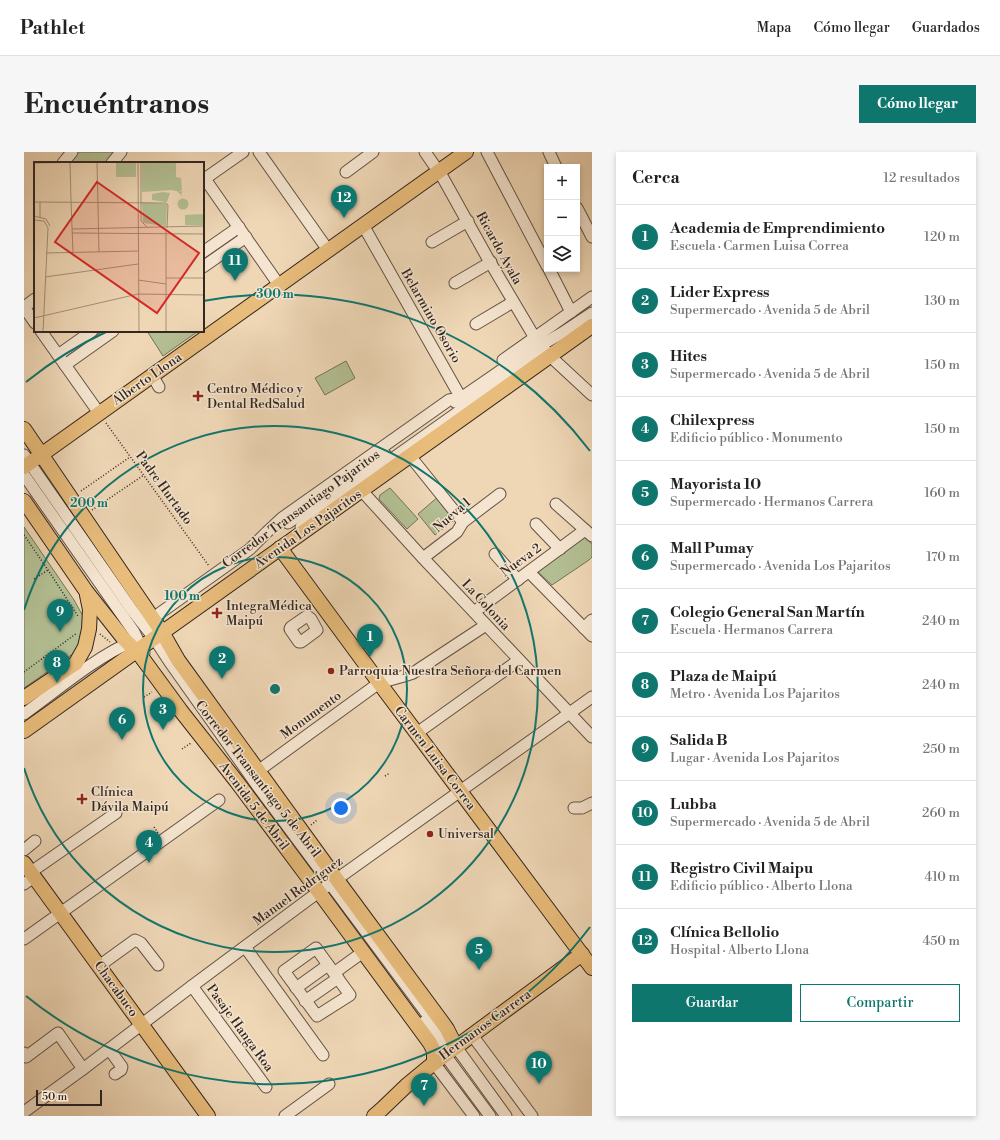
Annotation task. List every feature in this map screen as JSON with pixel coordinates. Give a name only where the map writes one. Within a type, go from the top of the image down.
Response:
[{"type":"main road","name":"Alberto Llona","points":[[25,465],[98,413],[156,381],[279,285],[466,152]]},
{"type":"main road","name":"Avenida Los Pajaritos","points":[[24,731],[144,636],[280,548],[457,423],[543,348],[592,326]]},
{"type":"main road","points":[[24,429],[82,516],[144,636]]},
{"type":"main road","name":"Avenida 5 de Abril","points":[[24,501],[86,591],[144,636],[178,660],[258,772],[327,886],[363,952],[389,970],[447,1029],[445,1055],[434,1051],[389,970],[327,886],[242,789],[181,711],[140,655],[144,636]]},
{"type":"main road","name":"Carmen Luisa Correa","points":[[280,548],[592,968]]},
{"type":"main road","points":[[76,663],[85,647],[89,629],[90,610],[86,591]]},
{"type":"main road","name":"Avenida Los Pajaritos","points":[[24,698],[76,663]]},
{"type":"main road","name":"Chacabuco","points":[[28,874],[60,913],[208,1116]]},
{"type":"main road","name":"Hermanos Carrera","points":[[374,1116],[414,1078],[582,954]]},
{"type":"street","points":[[64,162],[72,152]]},
{"type":"street","points":[[113,162],[121,152]]},
{"type":"street","points":[[242,152],[204,179],[279,285]]},
{"type":"street","points":[[259,152],[328,250]]},
{"type":"street","points":[[346,172],[373,152]]},
{"type":"street","name":"Ricardo Ayala","points":[[425,152],[439,171],[513,302],[543,348],[592,395]]},
{"type":"street","points":[[487,152],[544,260]]},
{"type":"street","points":[[549,152],[555,164]]},
{"type":"street","points":[[580,214],[592,237]]},
{"type":"street","points":[[432,242],[468,221]]},
{"type":"street","name":"Belarmino Osorio","points":[[363,225],[459,393],[462,409],[457,423]]},
{"type":"street","points":[[204,251],[239,227]]},
{"type":"street","points":[[204,266],[246,237]]},
{"type":"street","points":[[455,283],[491,262]]},
{"type":"street","points":[[551,272],[571,312]]},
{"type":"street","name":"Avenida Los Pajaritos","points":[[76,663],[144,636],[215,574],[250,549],[272,527],[306,501],[450,400],[459,393],[464,386],[543,348],[571,312],[592,297]]},
{"type":"street","points":[[34,300],[24,307],[34,322]]},
{"type":"street","points":[[476,324],[513,302]]},
{"type":"street","name":"Corredor Transantiago Pajaritos","points":[[24,714],[76,675],[118,648],[144,636],[258,560],[330,503],[530,361],[543,348],[592,314]]},
{"type":"street","name":"Corredor Transantiago Pajaritos","points":[[543,348],[563,343],[592,323]]},
{"type":"street","points":[[42,332],[98,413]]},
{"type":"street","points":[[58,355],[91,332]]},
{"type":"street","points":[[65,365],[112,332]]},
{"type":"street","points":[[410,456],[463,522]]},
{"type":"street","name":"Corredor Transantiago 5 de Abril","points":[[25,465],[144,636],[169,661],[327,886]]},
{"type":"street","name":"La Colonia","points":[[362,491],[423,558],[592,736]]},
{"type":"street","name":"Nueva 1","points":[[423,558],[457,532],[463,522],[500,494]]},
{"type":"street","points":[[556,504],[589,533]]},
{"type":"street","points":[[536,524],[560,549]]},
{"type":"street","name":"Nueva 2","points":[[474,612],[560,549],[589,533]]},
{"type":"street","points":[[495,554],[518,580]]},
{"type":"street","points":[[529,572],[588,624],[592,636]]},
{"type":"street","points":[[312,622],[327,611]]},
{"type":"street","name":"Monumento","points":[[258,772],[379,683],[412,673],[486,625]]},
{"type":"street","points":[[417,733],[519,660]]},
{"type":"street","name":"Manuel Rodríguez","points":[[24,1112],[327,886],[592,697]]},
{"type":"street","name":"Corredor Transantiago 5 de Abril","points":[[258,772],[259,788]]},
{"type":"street","points":[[25,937],[219,800]]},
{"type":"street","points":[[574,808],[582,808],[592,803]]},
{"type":"street","points":[[28,874],[116,813]]},
{"type":"street","points":[[24,850],[35,841]]},
{"type":"street","points":[[99,966],[135,940],[141,943],[158,966]]},
{"type":"street","points":[[245,947],[323,1055]]},
{"type":"street","points":[[316,948],[333,972],[350,994],[316,1016],[284,971],[316,948]]},
{"type":"street","points":[[296,988],[333,972],[363,952]]},
{"type":"street","points":[[305,1000],[333,972]]},
{"type":"street","name":"Pasaje Hanga Roa","points":[[192,986],[266,1087]]},
{"type":"street","points":[[24,1053],[26,1057],[58,1033],[83,1069]]},
{"type":"street","points":[[472,1035],[532,1116]]},
{"type":"street","points":[[109,1049],[122,1067],[121,1070],[115,1074]]},
{"type":"street","points":[[445,1055],[490,1116]]},
{"type":"street","points":[[445,1055],[506,1116]]},
{"type":"street","name":"Avenida 5 de Abril","points":[[445,1055],[474,1116]]},
{"type":"street","points":[[285,1116],[329,1084]]},
{"type":"path","name":"Padre Hurtado","points":[[98,413],[215,574]]},
{"type":"path","points":[[70,498],[130,457]]},
{"type":"path","points":[[82,516],[144,475]]},
{"type":"path","points":[[24,535],[80,621]]},
{"type":"path","points":[[34,579],[48,570]]},
{"type":"path","points":[[24,672],[79,631]]},
{"type":"path","points":[[144,698],[154,690]]},
{"type":"path","points":[[182,749],[192,743]]},
{"type":"path","points":[[385,776],[390,773]]},
{"type":"path","points":[[311,825],[317,820]]},
{"type":"green space","points":[[77,152],[116,152],[106,162],[71,162]]},
{"type":"green space","points":[[148,332],[197,332],[163,356]]},
{"type":"green space","points":[[346,361],[355,378],[325,395],[315,378]]},
{"type":"green space","points":[[390,488],[418,519],[407,529],[379,499],[380,495]]},
{"type":"green space","points":[[439,496],[457,518],[435,535],[418,514]]},
{"type":"green space","points":[[24,527],[74,600],[84,618],[80,649],[24,688]]},
{"type":"green space","points":[[583,536],[592,544],[592,557],[552,585],[537,571]]},
{"type":"place","name":"Clínica Bellolio","points":[[344,218]]},
{"type":"place","name":"Registro Civil Maipu","points":[[235,281]]},
{"type":"place","name":"Centro Médico y Dental RedSalud","points":[[198,396]]},
{"type":"place","name":"IntegraMédica Maipú","points":[[217,613]]},
{"type":"place","name":"Salida B","points":[[60,632]]},
{"type":"place","name":"Academia de Emprendimiento","points":[[370,657]]},
{"type":"place","name":"Parroquia Nuestra Señora del Carmen","points":[[331,671]]},
{"type":"place","name":"Lider Express","points":[[222,679]]},
{"type":"place","name":"Plaza de Maipú","points":[[57,683]]},
{"type":"place","name":"Hites","points":[[163,730]]},
{"type":"place","name":"Mall Pumay","points":[[122,740]]},
{"type":"place","name":"Clínica Dávila Maipú","points":[[82,799]]},
{"type":"place","name":"Universal","points":[[430,834]]},
{"type":"place","name":"Chilexpress","points":[[149,863]]},
{"type":"place","name":"Mayorista 10","points":[[479,970]]},
{"type":"place","name":"Lubba","points":[[539,1084]]},
{"type":"place","name":"Colegio General San Martín","points":[[424,1106]]}]
